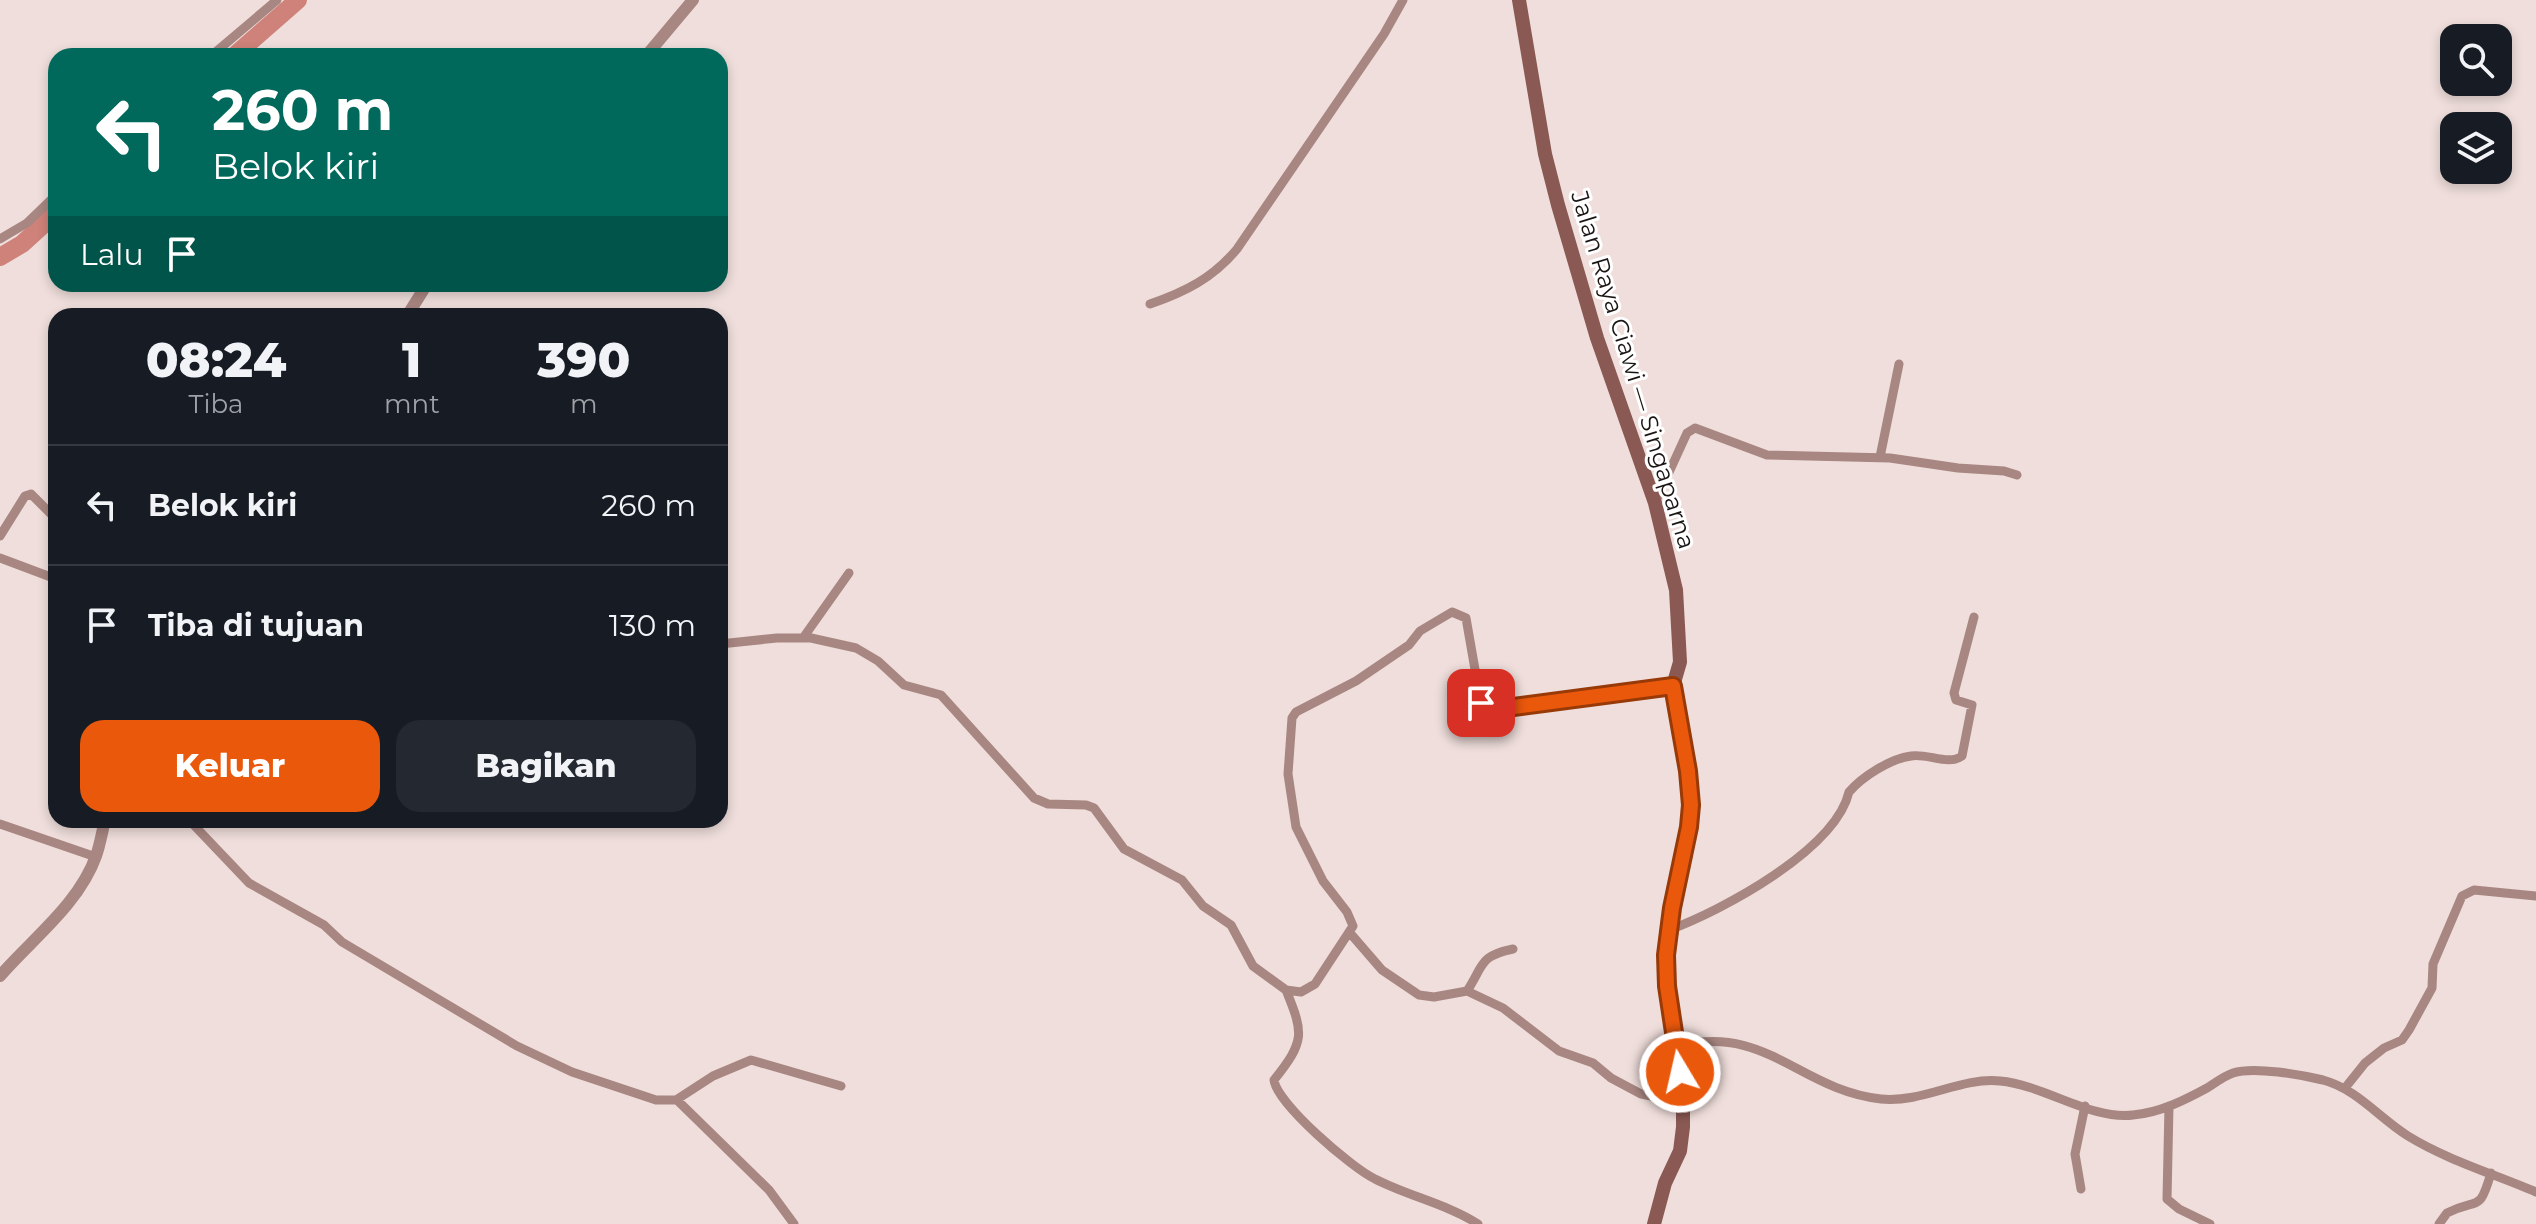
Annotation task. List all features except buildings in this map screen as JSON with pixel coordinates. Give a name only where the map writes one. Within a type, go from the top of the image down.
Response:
[{"type":"main road","name":"Jalan Raya Ciawi — Singaparna","points":[[1519,0],[1545,154],[1558,205],[1597,338],[1655,503],[1676,590],[1680,662],[1673,686],[1691,805],[1669,930],[1667,986],[1683,1096],[1680,1151],[1665,1183],[1654,1224]]},
{"type":"street","points":[[220,48],[277,0]]},
{"type":"street","points":[[653,48],[693,0]]},
{"type":"street","points":[[1150,304],[1193,287],[1225,263],[1384,34],[1403,0]]},
{"type":"street","points":[[0,239],[27,223],[48,203]]},
{"type":"street","points":[[1880,457],[1899,364]]},
{"type":"street","points":[[1655,503],[1687,433],[1693,428],[1767,455],[1880,457],[2017,475]]},
{"type":"street","points":[[0,536],[25,496],[31,494],[48,511]]},
{"type":"street","points":[[0,558],[48,576]]},
{"type":"street","points":[[803,638],[849,573]]},
{"type":"street","points":[[728,643],[803,638],[856,648],[878,661],[904,685],[941,695],[1027,794],[1048,804],[1094,808],[1124,849],[1182,880],[1203,906],[1231,925],[1253,966],[1286,990],[1301,992],[1315,984],[1353,926],[1323,881],[1301,839],[1293,814],[1288,774],[1292,718],[1296,712],[1356,681],[1409,645],[1420,631],[1451,612],[1466,618],[1480,698],[1487,708],[1673,686]]},
{"type":"street","points":[[1669,930],[1732,903],[1820,840],[1846,806],[1849,792],[1871,775],[1898,759],[1913,755],[1952,761],[1962,756],[1972,705],[1956,700],[1954,693],[1974,617]]},
{"type":"street","points":[[0,824],[96,857]]},
{"type":"street","points":[[0,976],[82,884],[96,857],[103,828]]},
{"type":"street","points":[[197,828],[249,883],[324,925],[342,942],[472,1022],[572,1072],[656,1100],[676,1100],[707,1079],[751,1060],[841,1086]]},
{"type":"street","points":[[2345,1088],[2365,1063],[2384,1048],[2402,1040],[2409,1030],[2432,988],[2433,964],[2462,896],[2469,891],[2480,890],[2536,896]]},
{"type":"street","points":[[1350,933],[1382,970],[1419,995],[1434,997],[1467,991],[1503,1008],[1559,1051],[1593,1063],[1611,1078],[1641,1094],[1667,1099],[1683,1096]]},
{"type":"street","points":[[1467,991],[1488,957],[1513,949]]},
{"type":"street","points":[[1286,990],[1298,1020],[1300,1037],[1294,1052],[1274,1080],[1284,1100],[1359,1170],[1478,1224]]},
{"type":"street","points":[[1676,1047],[1701,1040],[1740,1042],[1766,1052],[1826,1085],[1880,1099],[1910,1100],[1983,1081],[2002,1081],[2052,1094],[2110,1116],[2136,1115],[2169,1106],[2233,1073],[2255,1070],[2322,1080],[2345,1088],[2406,1135],[2427,1146],[2536,1192]]},
{"type":"street","points":[[676,1100],[758,1178],[794,1224]]},
{"type":"street","points":[[2081,1189],[2075,1154],[2085,1106]]},
{"type":"street","points":[[2169,1106],[2167,1199],[2179,1209],[2210,1224]]},
{"type":"street","points":[[2439,1224],[2447,1213],[2479,1203],[2485,1195],[2491,1173]]},
{"type":"waterway","points":[[243,48],[298,0]]},
{"type":"waterway","points":[[0,257],[22,244],[48,220]]},
{"type":"route","points":[[1481,703],[1487,708],[1498,709],[1673,686],[1691,805],[1666,955],[1670,1017],[1680,1072]]}]
